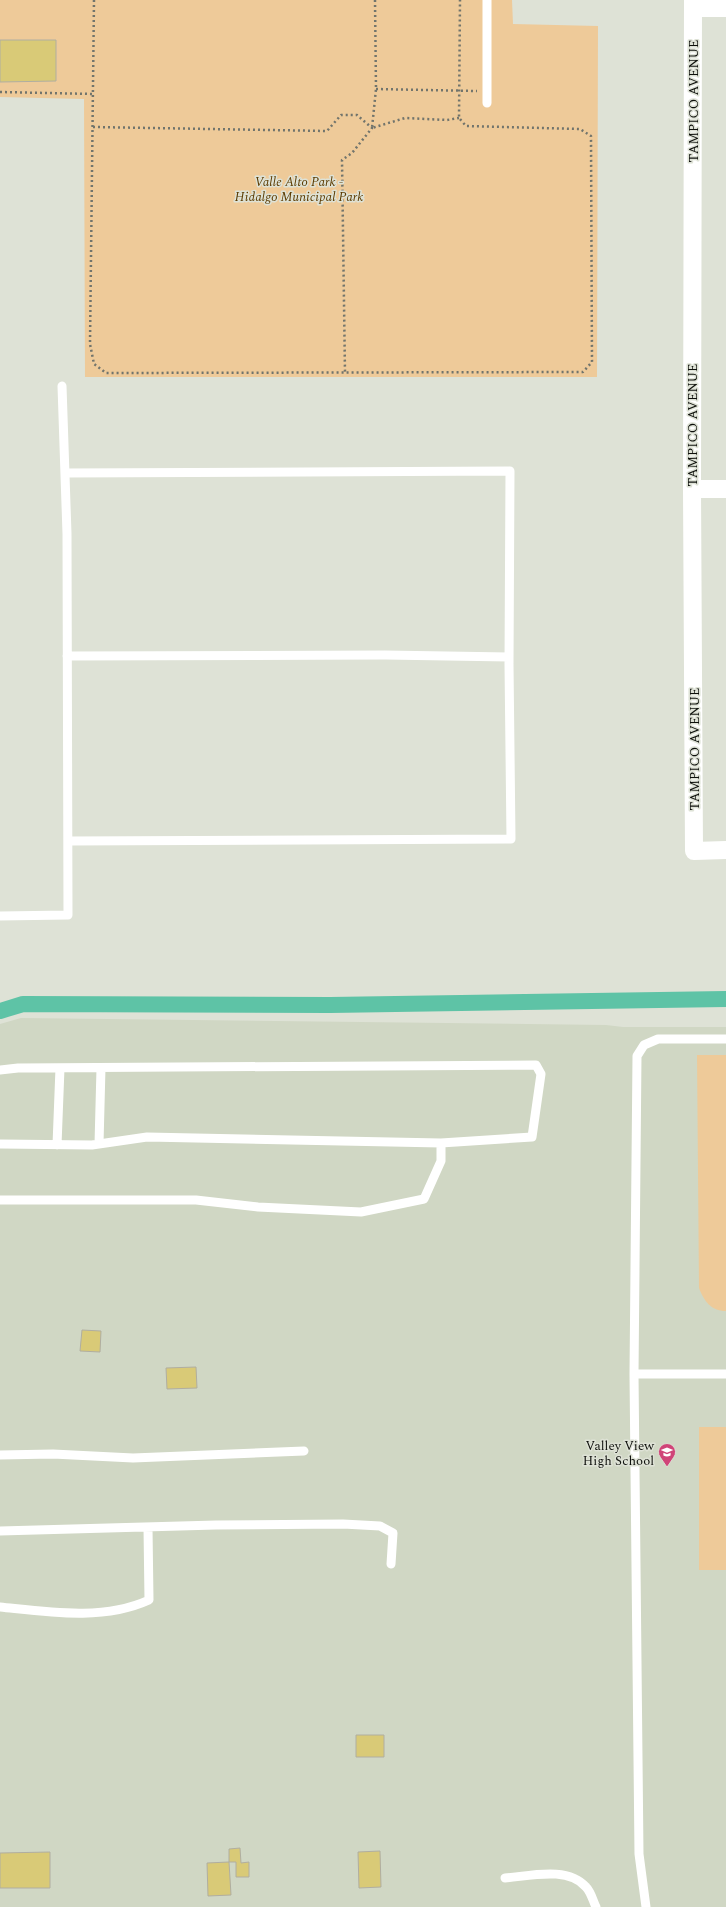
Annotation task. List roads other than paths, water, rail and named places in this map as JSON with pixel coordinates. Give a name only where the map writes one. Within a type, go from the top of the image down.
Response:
[{"type":"street","points":[[693,4],[726,8]]},
{"type":"street","name":"TAMPICO AVENUE","points":[[693,4],[692,489],[694,851],[726,850]]},
{"type":"street","points":[[692,489],[726,488]]},
{"type":"lane","points":[[487,0],[487,103]]},
{"type":"lane","points":[[0,916],[68,915],[67,534],[62,386]]},
{"type":"lane","points":[[65,473],[510,471],[509,657],[511,839],[68,841]]},
{"type":"lane","points":[[67,656],[385,655],[509,657]]},
{"type":"lane","points":[[646,1907],[639,1854],[634,1374],[636,1056],[644,1045],[658,1039],[726,1039]]},
{"type":"lane","points":[[0,1070],[60,1068],[536,1065],[541,1074],[532,1137],[441,1143],[147,1138],[99,1144],[0,1144]]},
{"type":"lane","points":[[57,1145],[60,1068]]},
{"type":"lane","points":[[99,1144],[101,1068]]},
{"type":"lane","points":[[0,1200],[196,1200],[258,1207],[361,1212],[424,1199],[441,1162],[441,1143]]},
{"type":"lane","points":[[634,1374],[726,1374]]},
{"type":"lane","points":[[0,1455],[53,1454],[133,1458],[304,1451]]},
{"type":"lane","points":[[0,1532],[286,1524],[380,1526],[392,1532],[391,1564]]},
{"type":"lane","points":[[0,1607],[60,1613],[134,1607],[149,1600],[148,1528]]},
{"type":"lane","points":[[505,1878],[550,1874],[578,1879],[588,1888],[596,1907]]},
{"type":"waterway","points":[[0,1011],[23,1004],[330,1005],[726,999]]},
{"type":"place","name":"Valley View High School","points":[[667,1467]]},
{"type":"park label","name":"Valle Alto Park - Hidalgo Municipal Park","points":[[299,188]]}]
